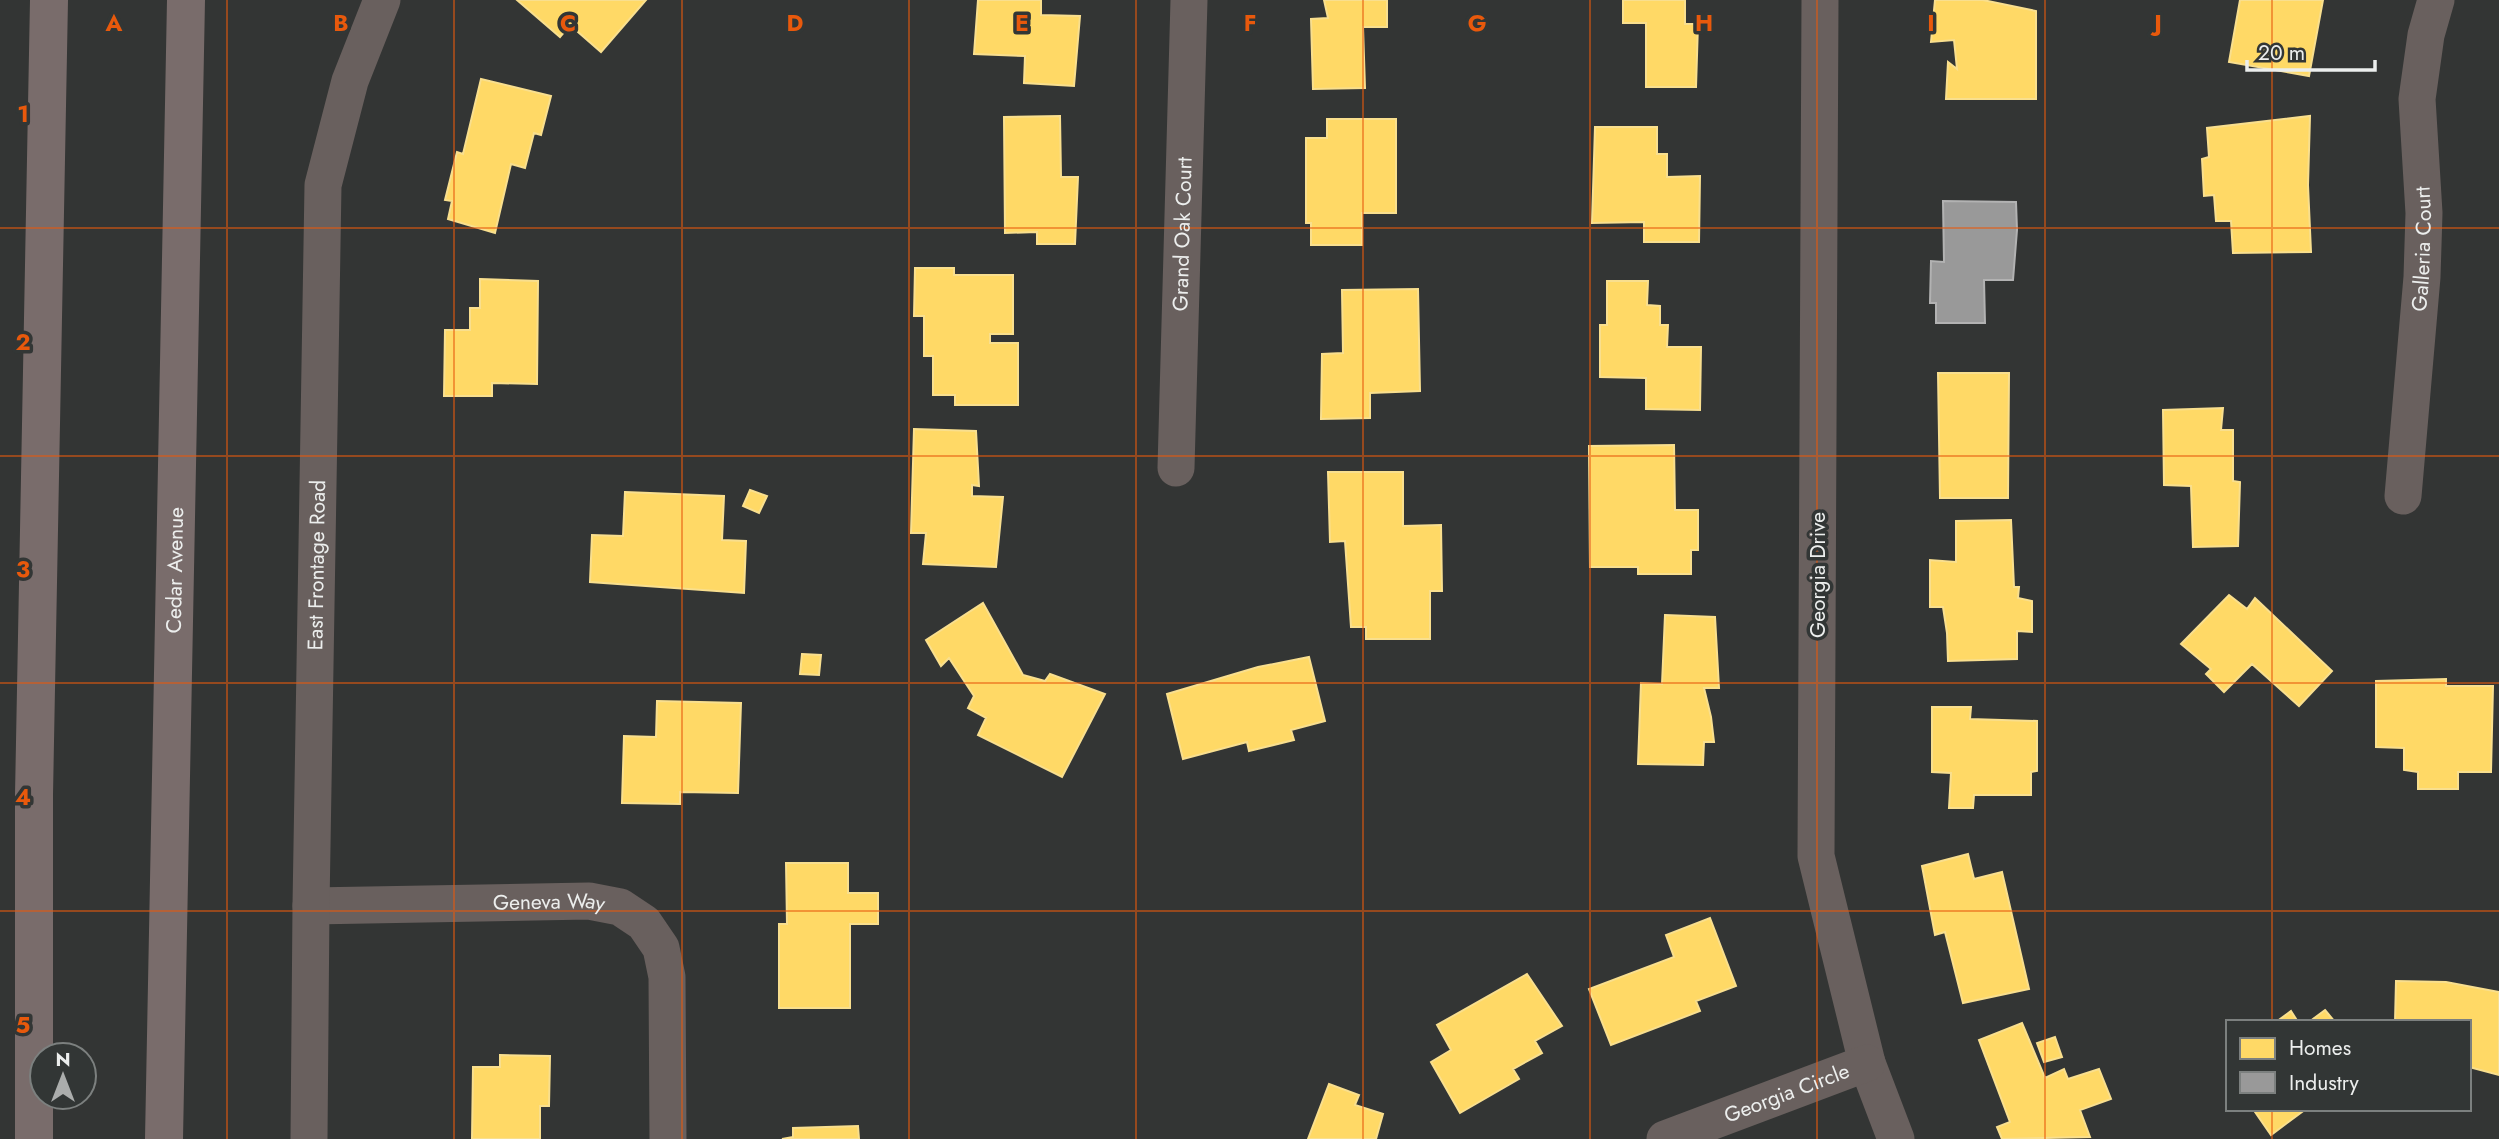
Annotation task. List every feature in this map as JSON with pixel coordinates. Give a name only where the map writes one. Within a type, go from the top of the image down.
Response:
[{"type":"highway","points":[[34,1139],[34,781],[49,0]]},
{"type":"highway","name":"Cedar Avenue","points":[[164,1139],[186,0]]},
{"type":"street","name":"East Frontage Road","points":[[309,1139],[323,185],[350,81],[382,0]]},
{"type":"street","name":"Grand Oak Court","points":[[1176,468],[1189,0]]},
{"type":"street","name":"Georgia Drive","points":[[1820,0],[1816,856],[1867,1063],[1896,1139]]},
{"type":"street","name":"Galleria Court","points":[[2403,496],[2423,277],[2424,213],[2417,99],[2427,35],[2436,0]]},
{"type":"street","name":"Geneva Way","points":[[311,906],[589,901],[620,907],[644,923],[661,948],[667,977],[668,1139]]},
{"type":"street","name":"Georgia Circle","points":[[1665,1139],[1867,1063]]},
{"type":"building: Homes","points":[[517,0],[646,0],[601,52],[570,25],[560,37]]},
{"type":"building: Homes","points":[[978,0],[1041,0],[1041,15],[1080,16],[1074,86],[1024,83],[1025,56],[974,54]]},
{"type":"building: Homes","points":[[1324,0],[1387,0],[1387,27],[1363,27],[1365,88],[1313,89],[1311,19],[1328,18]]},
{"type":"building: Homes","points":[[1623,0],[1685,0],[1685,24],[1698,24],[1696,87],[1646,87],[1646,23],[1623,23]]},
{"type":"building: Homes","points":[[1935,0],[1983,0],[2036,11],[2036,99],[1946,99],[1948,62],[1957,69],[1954,40],[1931,42]]},
{"type":"building: Homes","points":[[2240,0],[2323,0],[2309,76],[2229,62]]},
{"type":"building: Homes","points":[[481,79],[551,96],[541,135],[534,133],[525,168],[511,164],[495,233],[448,219],[452,201],[445,200],[457,152],[463,154]]},
{"type":"building: Homes","points":[[1060,116],[1061,177],[1078,177],[1075,244],[1037,244],[1037,232],[1005,233],[1004,117]]},
{"type":"building: Homes","points":[[2310,116],[2308,185],[2311,252],[2233,253],[2231,221],[2216,221],[2214,195],[2204,196],[2202,159],[2209,157],[2207,128]]},
{"type":"building: Homes","points":[[1327,119],[1396,119],[1396,213],[1362,213],[1362,245],[1311,245],[1311,223],[1306,223],[1306,138],[1327,138]]},
{"type":"building: Homes","points":[[1595,127],[1657,127],[1657,154],[1667,154],[1667,177],[1700,176],[1699,242],[1644,242],[1644,222],[1592,223]]},
{"type":"building: Homes","points":[[915,268],[954,268],[954,275],[1013,275],[1013,334],[990,334],[990,343],[1018,343],[1018,405],[955,405],[955,395],[933,395],[933,356],[924,356],[924,316],[914,316]]},
{"type":"building: Homes","points":[[480,279],[538,281],[537,384],[492,383],[492,396],[444,396],[445,330],[470,330],[470,308],[480,308]]},
{"type":"building: Homes","points":[[1607,281],[1648,281],[1647,305],[1660,306],[1660,325],[1668,325],[1667,347],[1701,347],[1700,410],[1646,409],[1646,378],[1600,377],[1600,325],[1607,325]]},
{"type":"building: Homes","points":[[1418,289],[1420,391],[1370,393],[1370,418],[1321,419],[1322,354],[1343,353],[1342,290]]},
{"type":"building: Homes","points":[[1938,373],[2009,373],[2008,498],[1940,498]]},
{"type":"building: Homes","points":[[2223,408],[2221,430],[2233,430],[2233,481],[2240,482],[2238,546],[2193,547],[2191,486],[2164,485],[2163,410]]},
{"type":"building: Homes","points":[[914,429],[976,431],[979,486],[972,485],[972,496],[1003,497],[996,567],[923,564],[926,533],[911,533]]},
{"type":"building: Homes","points":[[1674,445],[1675,510],[1698,510],[1698,550],[1691,550],[1691,574],[1638,574],[1638,567],[1590,567],[1589,446]]},
{"type":"building: Homes","points":[[1328,472],[1403,472],[1403,526],[1441,525],[1442,591],[1430,591],[1430,639],[1366,639],[1366,627],[1351,627],[1345,541],[1330,542]]},
{"type":"building: Homes","points":[[750,490],[767,496],[759,513],[743,506]]},
{"type":"building: Homes","points":[[625,492],[724,496],[722,540],[746,541],[744,593],[590,582],[592,535],[623,536]]},
{"type":"building: Homes","points":[[2011,520],[2014,587],[2019,587],[2018,598],[2032,601],[2032,632],[2017,631],[2017,659],[1948,661],[1943,607],[1930,607],[1930,560],[1956,562],[1956,521]]},
{"type":"building: Homes","points":[[2229,595],[2247,609],[2255,598],[2332,671],[2299,706],[2252,664],[2224,692],[2206,674],[2211,669],[2181,644]]},
{"type":"building: Homes","points":[[983,603],[1023,675],[1045,681],[1050,674],[1105,694],[1062,777],[978,735],[986,718],[968,708],[974,696],[949,658],[941,666],[926,640]]},
{"type":"building: Homes","points":[[1665,615],[1715,617],[1719,688],[1704,688],[1714,742],[1704,742],[1703,765],[1638,764],[1641,683],[1662,684]]},
{"type":"building: Homes","points":[[802,654],[821,655],[819,675],[800,674]]},
{"type":"building: Homes","points":[[1309,657],[1325,721],[1291,730],[1294,740],[1249,751],[1247,742],[1183,759],[1167,694],[1258,667]]},
{"type":"building: Homes","points":[[2446,679],[2446,686],[2493,686],[2491,772],[2458,772],[2458,789],[2418,789],[2418,772],[2404,770],[2404,748],[2376,747],[2376,681]]},
{"type":"building: Homes","points":[[657,701],[741,703],[738,793],[680,792],[680,804],[622,803],[624,736],[656,737]]},
{"type":"building: Homes","points":[[1932,707],[1971,707],[1970,719],[2037,721],[2037,771],[2031,772],[2031,795],[1974,795],[1973,808],[1949,808],[1951,773],[1932,772]]},
{"type":"building: Homes","points":[[1968,854],[1974,879],[2002,872],[2029,989],[1963,1003],[1945,932],[1935,935],[1922,866]]},
{"type":"building: Homes","points":[[786,863],[848,863],[848,893],[878,893],[878,924],[850,924],[850,1008],[779,1008],[779,924],[787,924]]},
{"type":"building: Homes","points":[[1710,918],[1736,986],[1696,1001],[1700,1011],[1611,1045],[1589,989],[1674,957],[1666,935]]},
{"type":"building: Homes","points":[[1527,974],[1562,1026],[1535,1041],[1542,1053],[1513,1069],[1519,1079],[1460,1113],[1431,1062],[1451,1050],[1437,1025]]},
{"type":"building: Homes","points":[[2396,981],[2446,982],[2499,992],[2499,1075],[2471,1068],[2471,1020],[2395,1020]]},
{"type":"building: Homes","points":[[2325,1010],[2333,1020],[2312,1020]]},
{"type":"building: Homes","points":[[2291,1011],[2297,1020],[2279,1020]]},
{"type":"building: Homes","points":[[2022,1023],[2045,1078],[2064,1069],[2068,1079],[2099,1069],[2111,1099],[2080,1110],[2090,1137],[2002,1139],[1997,1127],[2010,1122],[1979,1040]]},
{"type":"building: Homes","points":[[2055,1037],[2062,1057],[2044,1062],[2037,1043]]},
{"type":"building: Homes","points":[[500,1055],[550,1056],[549,1106],[540,1106],[540,1139],[472,1139],[473,1067],[500,1067]]},
{"type":"building: Homes","points":[[1329,1084],[1359,1095],[1355,1105],[1383,1114],[1376,1139],[1308,1139]]},
{"type":"building: Homes","points":[[2254,1111],[2303,1111],[2271,1135]]},
{"type":"building: Homes","points":[[858,1126],[859,1139],[782,1139],[793,1137],[793,1128]]},
{"type":"building: Industry","points":[[1943,201],[2016,202],[2013,280],[1984,280],[1985,323],[1936,323],[1936,303],[1930,303],[1931,261],[1944,262]]}]
